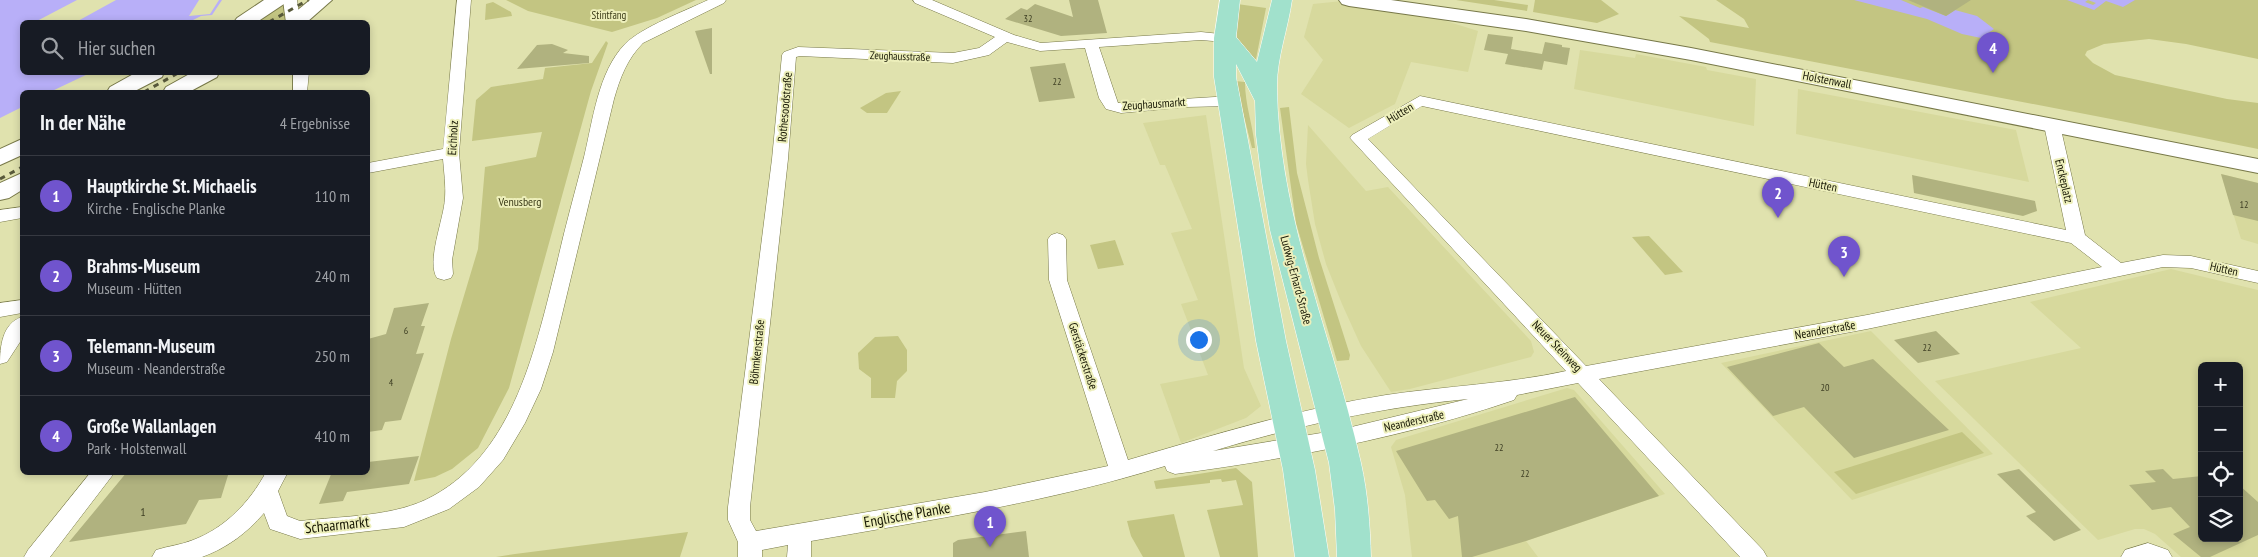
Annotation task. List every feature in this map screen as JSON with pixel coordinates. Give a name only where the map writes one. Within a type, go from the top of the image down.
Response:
[{"type":"main road","points":[[247,20],[277,0]]},
{"type":"main road","points":[[297,20],[322,0]]},
{"type":"main road","points":[[1230,0],[1225,38],[1225,76],[1231,101],[1271,341],[1292,435],[1312,557]]},
{"type":"main road","name":"Ludwig-Erhard-Straße","points":[[1282,0],[1266,80],[1272,167],[1284,236],[1336,426],[1352,510],[1354,557]]},
{"type":"main road","name":"Holstenwall","points":[[1349,0],[1384,2],[1718,59],[2258,166]]},
{"type":"main road","points":[[1225,38],[1248,64],[1267,103]]},
{"type":"main road","points":[[122,90],[149,75]]},
{"type":"main road","points":[[178,90],[204,75]]},
{"type":"main road","points":[[0,158],[20,147]]},
{"type":"main road","points":[[0,193],[20,181]]},
{"type":"street","points":[[290,0],[294,20]]},
{"type":"street","name":"Eichholz","points":[[444,274],[443,260],[454,198],[451,153],[464,0]]},
{"type":"street","name":"Schaarmarkt","points":[[272,482],[278,522],[300,530],[404,518],[428,510],[461,490],[490,459],[518,419],[537,374],[599,127],[618,62],[629,47],[638,40],[719,0]]},
{"type":"street","points":[[920,0],[1040,48],[1201,36],[1225,38]]},
{"type":"street","name":"Zeughausstraße","points":[[789,55],[798,51],[954,58],[984,52],[1006,36]]},
{"type":"street","name":"Zeughausmarkt","points":[[1092,44],[1107,98],[1112,106],[1122,108],[1192,101],[1231,101]]},
{"type":"street","name":"Rothesoodstraße","points":[[780,159],[789,55]]},
{"type":"street","points":[[300,90],[301,75]]},
{"type":"street","name":"Hütten","points":[[1358,138],[1420,101],[2077,238],[2118,270],[2163,261],[2191,262],[2258,277]]},
{"type":"street","name":"Enckeplatz","points":[[2052,125],[2077,238]]},
{"type":"street","name":"Neuer Steinweg","points":[[1358,138],[1584,374],[1755,557]]},
{"type":"street","points":[[370,168],[451,153]]},
{"type":"street","name":"Böhmkenstraße","points":[[750,550],[739,520],[739,507],[780,159]]},
{"type":"street","points":[[0,216],[20,213]]},
{"type":"street","name":"Gerstäckerstraße","points":[[1057,239],[1058,280],[1121,471]]},
{"type":"street","name":"Neanderstraße","points":[[1292,435],[1336,426],[1475,406],[1532,386],[1584,374],[1867,322],[2118,270]]},
{"type":"street","points":[[0,310],[20,307]]},
{"type":"street","points":[[0,357],[20,327]]},
{"type":"street","name":"Englische Planke","points":[[750,550],[800,533],[985,502],[1121,471],[1246,456],[1292,435]]},
{"type":"street","points":[[36,557],[102,475]]},
{"type":"street","name":"Schaarmarkt","points":[[164,557],[211,545],[232,531],[272,482]]},
{"type":"street","points":[[799,557],[800,533]]},
{"type":"street","points":[[2133,557],[2148,553],[2160,557]]},
{"type":"shaded area","points":[[0,0],[222,0],[212,15],[201,16],[193,20],[20,20],[20,75],[86,75],[54,90],[20,90],[20,108],[0,118]]},
{"type":"shaded area","points":[[1854,0],[1901,0],[1946,16],[1955,10],[1977,16],[1994,29],[1981,38],[1962,34],[1927,19]]},
{"type":"shaded area","points":[[2067,0],[2088,0],[2135,0],[2123,7],[2106,1],[2094,10]],"holes":[[[2088,0],[2096,3],[2093,5],[2085,2]]]},
{"type":"shaded area","points":[[1342,1],[1430,16],[1478,31],[1468,72],[1411,62],[1395,104],[1349,128],[1301,94],[1323,60],[1304,37],[1313,4]]},
{"type":"shaded area","points":[[1580,50],[1635,58],[1636,54],[1706,67],[1707,70],[1756,79],[1754,126],[1574,89]]},
{"type":"shaded area","points":[[1798,89],[2016,130],[2029,182],[1796,134]]},
{"type":"shaded area","points":[[1206,115],[1244,368],[1261,406],[1246,418],[1181,443],[1160,384],[1208,375],[1181,304],[1198,300],[1171,233],[1192,229],[1165,165],[1160,165],[1143,123]]},
{"type":"shaded area","points":[[1308,125],[1366,191],[1388,187],[1531,341],[1534,352],[1531,357],[1410,389],[1391,392],[1361,346],[1326,264],[1315,224],[1308,180],[1306,164]]},
{"type":"shaded area","points":[[2221,174],[2258,183],[2258,244],[2241,239]]},
{"type":"shaded area","points":[[2171,269],[2258,290],[2258,557],[2181,557],[2155,534],[2144,529],[2135,529],[2098,540],[1935,381],[2081,348],[2030,302]]},
{"type":"shaded area","points":[[1871,331],[1993,454],[1852,500],[1721,363]]},
{"type":"shaded area","points":[[1567,388],[1574,390],[1665,494],[1526,541],[1538,557],[1412,557],[1405,495],[1391,447],[1396,440]]},
{"type":"green space","name":"Stintfang","points":[[506,0],[696,0],[657,18],[612,32],[528,11]]},
{"type":"green space","points":[[1456,0],[1494,0],[1528,5],[1527,11]]},
{"type":"green space","points":[[1535,0],[1601,0],[1619,14],[1597,23],[1533,12]]},
{"type":"green space","points":[[1716,0],[2258,0],[2258,59],[2186,44],[2149,39],[2104,44],[2087,51],[2085,55],[2093,63],[2115,75],[2227,99],[2258,103],[2258,149],[1710,42],[1709,39],[1679,16],[1749,28],[1744,19]]},
{"type":"green space","points":[[493,2],[511,12],[512,16],[485,20],[486,4]]},
{"type":"green space","points":[[1237,4],[1266,8],[1256,59],[1251,60],[1236,34]]},
{"type":"green space","points":[[283,5],[290,20],[256,20]]},
{"type":"green space","name":"Venusberg","points":[[606,41],[608,43],[591,91],[509,388],[478,448],[452,469],[435,477],[414,481],[451,339],[478,249],[485,167],[536,157],[542,132],[472,141],[476,100],[491,87],[543,79],[545,68],[592,63]]},
{"type":"green space","points":[[1235,81],[1245,82],[1246,99],[1255,148],[1252,148]]},
{"type":"green space","points":[[901,91],[887,113],[867,113],[860,108],[886,93]]},
{"type":"green space","points":[[1289,107],[1297,173],[1319,258],[1350,355],[1349,360],[1337,361],[1296,223],[1280,108]]},
{"type":"green space","points":[[1649,236],[1683,272],[1665,275],[1632,237]]},
{"type":"green space","points":[[1115,240],[1124,265],[1098,269],[1090,245]]},
{"type":"green space","points":[[898,336],[907,350],[907,371],[897,381],[895,398],[871,398],[871,378],[859,369],[858,353],[875,337]]},
{"type":"green space","points":[[1962,432],[1984,453],[1856,494],[1834,472]]},
{"type":"green space","points":[[1236,468],[1252,482],[1258,557],[1220,557],[1207,510],[1243,505],[1236,480],[1222,482],[1221,479],[1210,480],[1210,483],[1156,489],[1154,481]]},
{"type":"green space","points":[[1174,514],[1185,557],[1143,557],[1131,536],[1127,521]]},
{"type":"green space","points":[[688,532],[680,557],[496,557],[515,554]]},
{"type":"pier","points":[[77,0],[116,0],[80,20],[39,20]]},
{"type":"pier","points":[[199,0],[219,0],[210,14],[189,16]]},
{"type":"building","points":[[1069,0],[1098,0],[1107,33],[1061,36],[1005,19],[1021,8],[1027,10],[1035,4],[1073,17]]},
{"type":"building","points":[[1908,0],[1971,0],[1946,16]]},
{"type":"building","points":[[712,28],[712,74],[710,74],[695,31]]},
{"type":"building","points":[[1488,34],[1513,37],[1511,49],[1542,54],[1545,42],[1570,48],[1567,65],[1544,61],[1542,70],[1505,64],[1508,54],[1484,50]]},
{"type":"building","points":[[552,44],[568,50],[563,53],[589,56],[589,63],[517,69],[537,45]]},
{"type":"building","points":[[1065,63],[1075,98],[1039,102],[1030,67]]},
{"type":"building","points":[[2221,174],[2258,183],[2258,221],[2233,215]]},
{"type":"building","points":[[1912,175],[2035,201],[2037,211],[2023,216],[1914,193]]},
{"type":"building","points":[[429,303],[421,326],[425,326],[416,354],[424,353],[401,420],[385,422],[382,430],[370,432],[370,338],[386,334],[394,308]]},
{"type":"building","points":[[1936,331],[1960,354],[1918,363],[1894,340]]},
{"type":"building","points":[[1819,343],[1844,367],[1873,359],[1949,430],[1854,458],[1804,407],[1773,416],[1727,367]]},
{"type":"building","points":[[1575,397],[1659,496],[1526,541],[1472,557],[1462,557],[1458,516],[1449,519],[1435,500],[1427,501],[1396,451]]},
{"type":"building","points":[[419,456],[409,484],[347,492],[343,501],[319,504],[331,475],[370,475],[370,462]]},
{"type":"building","points":[[2019,469],[2081,530],[2054,541],[2026,516],[2036,512],[1997,474]]},
{"type":"building","points":[[2163,469],[2173,479],[2198,476],[2198,542],[2243,542],[2210,557],[2201,557],[2173,534],[2190,527],[2171,507],[2152,510],[2129,485],[2156,482],[2145,471]]},
{"type":"building","points":[[125,475],[228,475],[221,498],[199,500],[186,524],[69,542]]},
{"type":"building","points":[[2243,489],[2258,502],[2258,535],[2243,542]]},
{"type":"building","points":[[1026,531],[1029,557],[953,557],[953,543],[958,540]]},
{"type":"railway","points":[[273,20],[308,0]]},
{"type":"railway","points":[[148,90],[175,75]]},
{"type":"railway","points":[[0,179],[20,168]]},
{"type":"place","name":"Große Wallanlagen","points":[[1993,73]]},
{"type":"place","name":"Brahms-Museum","points":[[1778,218]]},
{"type":"place","name":"Telemann-Museum","points":[[1844,277]]},
{"type":"place","name":"Hauptkirche St. Michaelis","points":[[990,547]]}]
